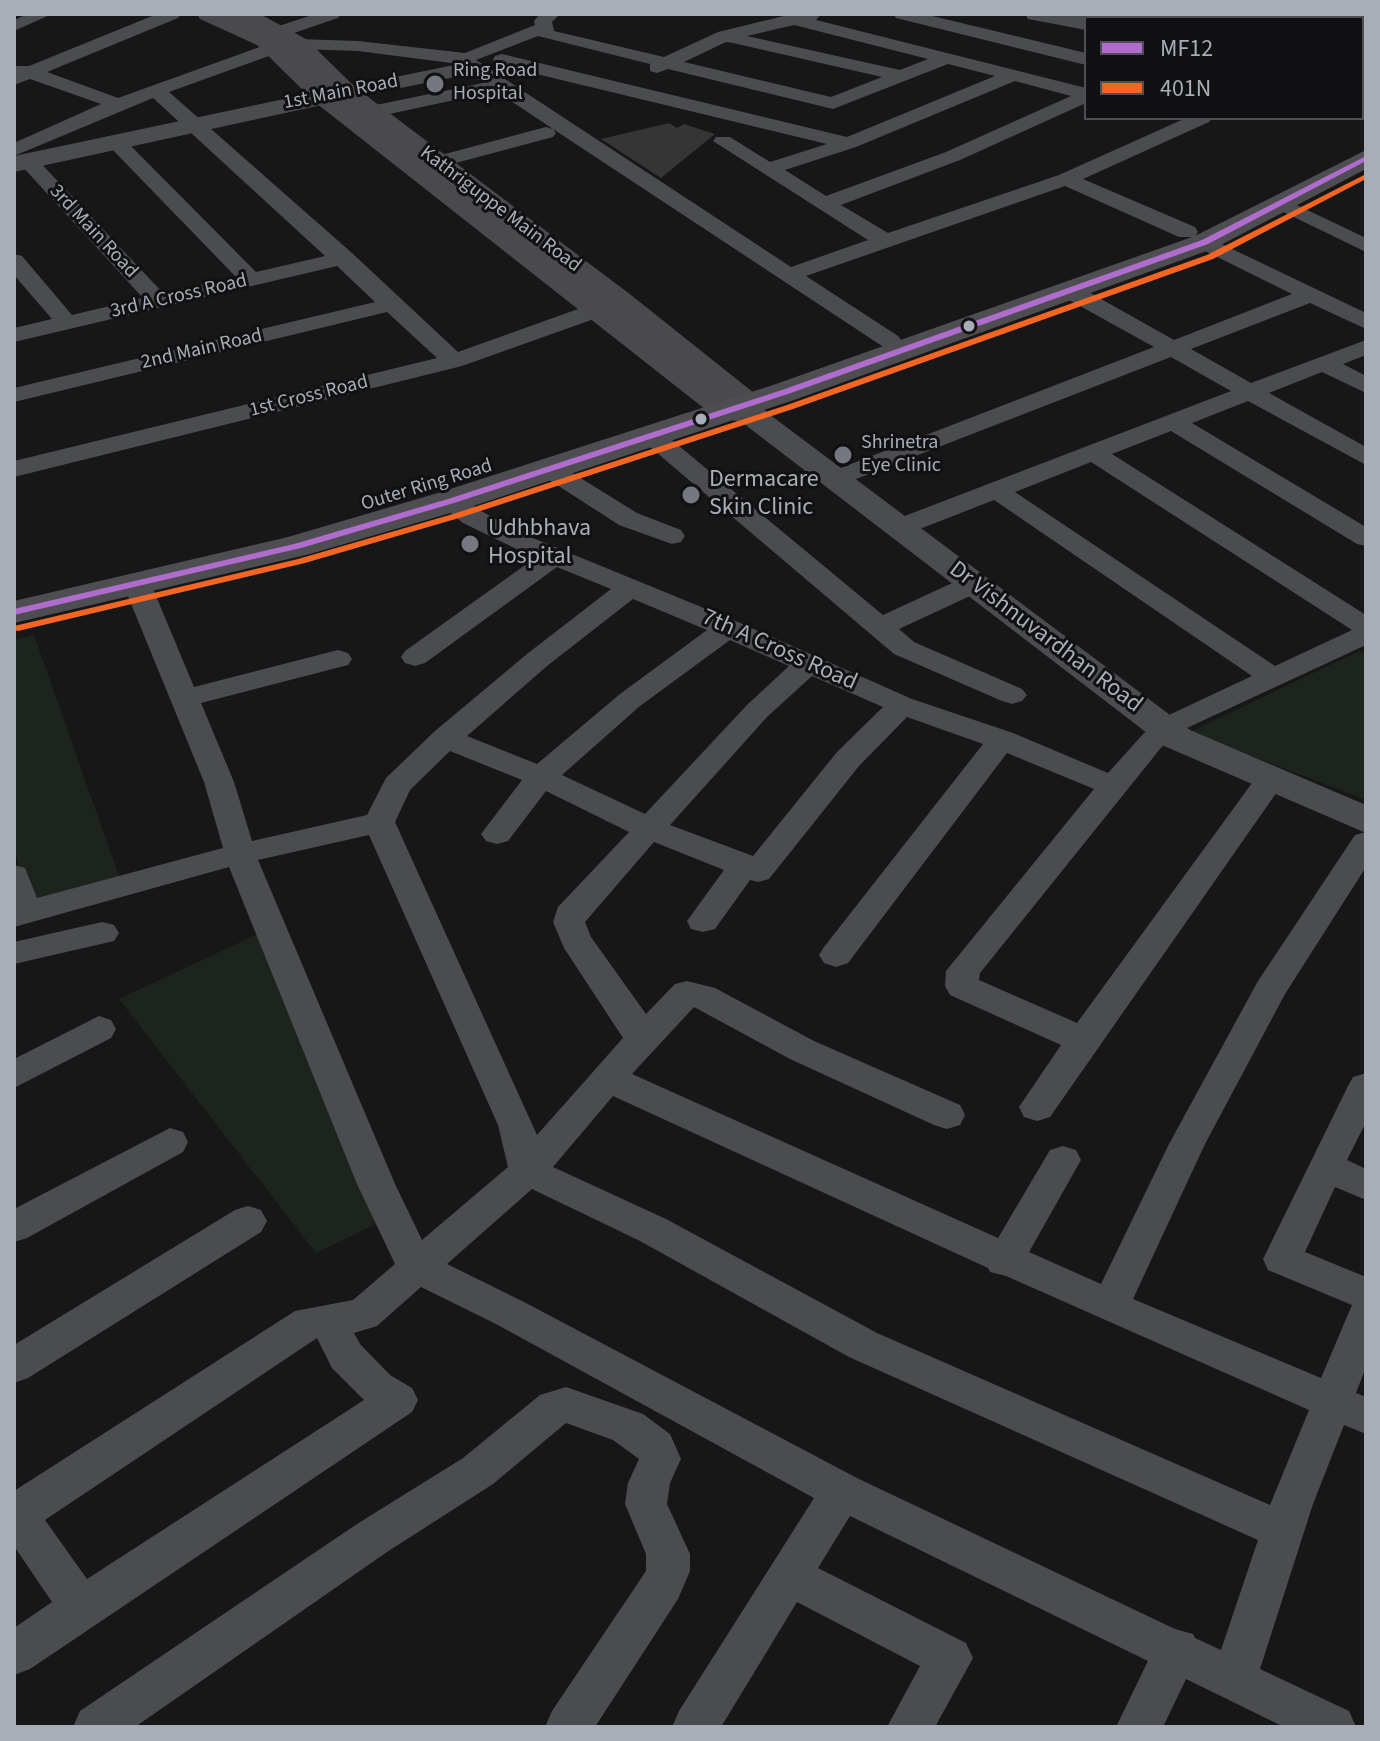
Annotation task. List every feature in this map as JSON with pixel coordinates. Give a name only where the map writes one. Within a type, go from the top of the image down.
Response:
[{"type":"highway","name":"Outer Ring Road","points":[[14,612],[290,547],[451,501],[652,436],[890,341],[1169,242],[1196,237],[1366,140]]},
{"type":"highway","name":"Outer Ring Road","points":[[14,594],[363,506],[734,404],[1070,291],[1282,204],[1366,158]]},
{"type":"main road","name":"Kathriguppe Main Road","points":[[209,14],[283,41]]},
{"type":"main road","name":"Kathriguppe Main Road","points":[[242,14],[283,41],[335,95],[600,309],[734,404]]},
{"type":"main road","name":"Kathriguppe Main Road","points":[[335,95],[371,112],[620,302],[734,404]]},
{"type":"street","points":[[14,26],[43,14]]},
{"type":"street","points":[[19,73],[172,14]]},
{"type":"street","points":[[19,158],[118,104],[283,41],[332,14]]},
{"type":"street","points":[[621,89],[665,63],[724,36],[816,14]]},
{"type":"street","points":[[902,14],[1084,59]]},
{"type":"street","points":[[1036,14],[1084,23]]},
{"type":"street","points":[[793,19],[1084,94]]},
{"type":"street","points":[[469,64],[547,21]]},
{"type":"street","points":[[547,21],[546,34],[833,103],[947,58]]},
{"type":"street","name":"1st Main Road","points":[[19,158],[115,141],[469,64],[502,60],[618,32]]},
{"type":"street","points":[[724,36],[901,76]]},
{"type":"street","points":[[283,41],[358,46],[469,64],[890,341]]},
{"type":"street","points":[[502,60],[849,143]]},
{"type":"street","points":[[19,73],[118,104]]},
{"type":"street","points":[[768,169],[849,143],[1014,75]]},
{"type":"street","points":[[371,112],[500,85]]},
{"type":"street","points":[[155,90],[344,258],[389,305],[454,361]]},
{"type":"street","points":[[824,204],[953,156],[1084,96]]},
{"type":"street","points":[[788,275],[1066,179],[1191,120]]},
{"type":"street","points":[[437,162],[546,133]]},
{"type":"street","points":[[115,141],[252,280]]},
{"type":"street","points":[[723,141],[885,241]]},
{"type":"street","name":"3rd Main Road","points":[[19,158],[159,302]]},
{"type":"street","points":[[1066,179],[1196,237],[1366,322]]},
{"type":"street","points":[[1282,204],[1366,246]]},
{"type":"street","name":"3rd A Cross Road","points":[[14,335],[344,258]]},
{"type":"street","points":[[14,261],[67,323]]},
{"type":"street","points":[[1070,291],[1366,457]]},
{"type":"street","points":[[834,479],[1313,294]]},
{"type":"street","name":"2nd Main Road","points":[[14,395],[389,305]]},
{"type":"street","name":"1st Cross Road","points":[[14,469],[454,361],[600,309]]},
{"type":"street","points":[[898,528],[1366,347]]},
{"type":"street","points":[[1323,363],[1366,386]]},
{"type":"street","name":"Dr Vishnuvardhan Road","points":[[734,404],[1177,738],[1366,820]]},
{"type":"street","points":[[1172,421],[1366,538]]},
{"type":"street","points":[[652,436],[904,648],[1012,695]]},
{"type":"street","points":[[1092,452],[1366,627]]},
{"type":"street","points":[[549,469],[628,519],[672,536]]},
{"type":"street","points":[[996,490],[1274,678]]},
{"type":"street","name":"7th A Cross Road","points":[[451,501],[507,536],[554,557],[728,628],[902,705],[1002,740],[1113,786]]},
{"type":"street","points":[[415,657],[554,557]]},
{"type":"street","points":[[137,584],[219,782],[240,854],[376,1184],[416,1267],[510,1313],[842,1491],[1177,1649],[1333,1727]]},
{"type":"street","points":[[880,627],[973,584]]},
{"type":"street","points":[[379,822],[397,785],[446,738],[537,660],[630,588]]},
{"type":"street","points":[[497,834],[541,777],[630,700],[728,628]]},
{"type":"street","points":[[1083,1040],[962,986],[963,971],[1164,728],[1366,634]]},
{"type":"street","points":[[185,698],[338,659]]},
{"type":"street","points":[[642,1041],[633,1021],[576,940],[569,922],[570,915],[757,711],[808,664]]},
{"type":"street","points":[[446,738],[541,777],[647,828],[758,871],[848,759],[902,705]]},
{"type":"street","points":[[836,955],[1002,740]]},
{"type":"street","points":[[1037,1107],[1271,779]]},
{"type":"street","points":[[14,876],[20,914],[240,854],[379,822]]},
{"type":"street","points":[[379,822],[516,1125],[528,1171]]},
{"type":"street","points":[[1110,1306],[1187,1144],[1270,990],[1366,842]]},
{"type":"street","points":[[703,921],[745,864]]},
{"type":"street","points":[[15,952],[102,933]]},
{"type":"street","points":[[81,1607],[15,1514],[309,1323],[363,1315],[528,1171],[607,1078],[687,993],[703,997],[802,1050],[947,1115]]},
{"type":"street","points":[[14,1075],[99,1029]]},
{"type":"street","points":[[607,1078],[1004,1261],[1349,1408]]},
{"type":"street","points":[[1365,1091],[1282,1259],[1366,1294]]},
{"type":"street","points":[[14,1227],[170,1142]]},
{"type":"street","points":[[1004,1261],[1063,1160]]},
{"type":"street","points":[[1326,1166],[1366,1185]]},
{"type":"street","points":[[528,1171],[653,1230],[863,1345],[1283,1531]]},
{"type":"street","points":[[14,1366],[248,1221]]},
{"type":"street","points":[[1234,1678],[1283,1531],[1349,1408],[1366,1316]]},
{"type":"street","points":[[14,1654],[398,1400],[376,1387],[346,1356],[328,1320]]},
{"type":"street","points":[[628,1427],[656,1394]]},
{"type":"street","points":[[96,1727],[372,1538],[478,1471],[554,1407],[566,1405],[628,1427],[655,1447],[660,1459],[649,1483],[646,1504],[668,1554],[668,1571],[662,1585],[568,1727]]},
{"type":"street","points":[[695,1727],[842,1491]]},
{"type":"street","points":[[789,1576],[950,1658],[910,1727]]},
{"type":"street","points":[[1139,1727],[1177,1649]]},
{"type":"shaded area","points":[[1366,14],[1366,38],[1364,16],[1240,16]]},
{"type":"shaded area","points":[[34,635],[120,879],[30,904],[14,848],[14,640]]},
{"type":"shaded area","points":[[1359,651],[1366,655],[1366,800],[1190,732]]},
{"type":"shaded area","points":[[262,932],[378,1223],[316,1253],[119,999]]},
{"type":"building","points":[[669,123],[677,128],[684,124],[715,134],[661,178],[601,139]]},
{"type":"transit line","name":"MF12","points":[[14,612],[297,546],[451,501],[785,392],[1205,242],[1366,158]]},
{"type":"transit line","name":"401N","points":[[18,628],[301,561],[456,516],[790,407],[1210,257],[1366,176]]},
{"type":"place","name":"Ring Road Hospital","points":[[435,84]]},
{"type":"place","name":"Shrinetra Eye Clinic","points":[[843,455]]},
{"type":"place","name":"Dermacare Skin Clinic","points":[[691,495]]},
{"type":"place","name":"Udhbhava Hospital","points":[[470,544]]}]
